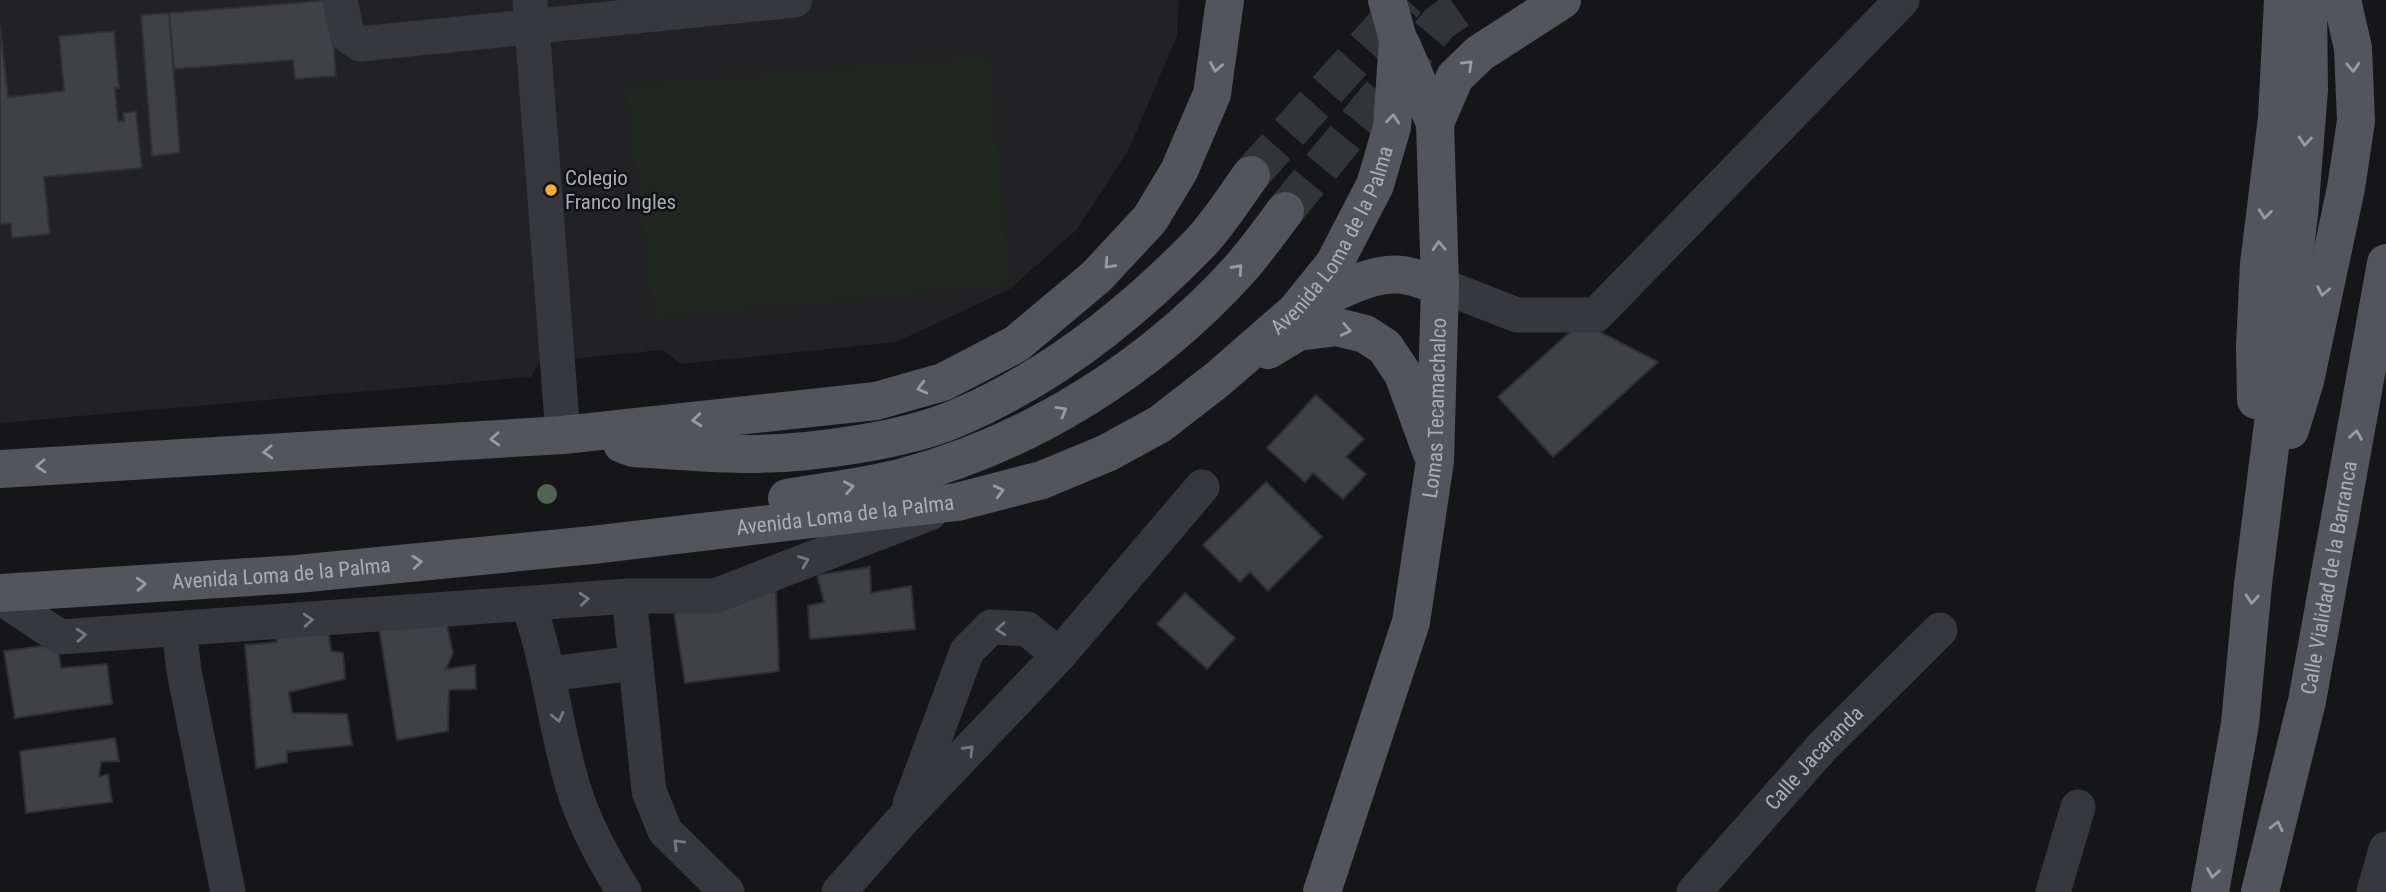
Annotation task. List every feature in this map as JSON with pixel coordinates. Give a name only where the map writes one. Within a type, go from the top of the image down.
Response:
[{"type":"main road","points":[[0,469],[577,433],[876,401],[943,382],[1016,344],[1096,277],[1150,219],[1179,171],[1212,94],[1226,10],[1225,0]]},
{"type":"main road","name":"Avenida Loma de la Palma","points":[[0,595],[297,574],[592,545],[957,502],[1042,480],[1107,453],[1160,424],[1218,379],[1296,311],[1334,264],[1375,185],[1392,127],[1398,39],[1387,0]]},
{"type":"main road","points":[[1435,123],[1455,77],[1472,61],[1562,0]]},
{"type":"main road","points":[[2260,532],[2255,346],[2259,264],[2277,118],[2283,0]]},
{"type":"main road","points":[[2210,892],[2240,724],[2260,532],[2299,215],[2309,90],[2308,0]]},
{"type":"main road","points":[[2260,532],[2305,381],[2346,188],[2356,121],[2353,48],[2342,0]]},
{"type":"main road","name":"Lomas Tecamachalco","points":[[1322,892],[1411,622],[1435,461],[1440,285],[1435,123],[1398,39]]},
{"type":"main road","points":[[577,433],[633,448],[751,454],[831,447],[890,437],[956,419],[1033,380],[1135,304],[1202,241],[1251,175]]},
{"type":"main road","points":[[592,545],[701,514],[902,477],[974,454],[1050,418],[1106,385],[1165,341],[1239,270],[1285,211]]},
{"type":"main road","name":"Calle Vialidad de la Barranca","points":[[2260,892],[2307,701],[2386,262]]},
{"type":"main road","points":[[1296,311],[1362,281],[1386,275],[1403,275],[1440,285]]},
{"type":"main road","points":[[1218,379],[1298,332],[1337,327],[1365,334],[1385,347],[1403,374],[1413,409],[1435,461]]},
{"type":"street","points":[[340,0],[347,35],[360,44],[531,13],[795,0]]},
{"type":"street","points":[[1440,285],[1517,315],[1596,314],[1902,0]]},
{"type":"street","points":[[531,13],[577,433]]},
{"type":"street","points":[[839,892],[905,817],[1059,655],[1202,487]]},
{"type":"street","points":[[0,595],[60,637],[629,596],[715,596],[957,502]]},
{"type":"street","points":[[629,596],[649,791],[665,831],[727,892]]},
{"type":"street","points":[[528,604],[541,638],[575,794],[593,841],[624,892]]},
{"type":"street","points":[[905,817],[967,651],[991,627],[1027,629],[1059,655]]},
{"type":"street","points":[[179,629],[228,892]]},
{"type":"street","name":"Calle Jacaranda","points":[[1694,892],[1823,746],[1940,630]]},
{"type":"street","points":[[548,674],[636,663]]},
{"type":"street","points":[[2053,892],[2078,807]]},
{"type":"street","points":[[2374,892],[2386,849]]},
{"type":"shaded area","name":"Colegio Franco Ingles","points":[[0,0],[1179,0],[1177,36],[1128,151],[1077,229],[1010,289],[896,342],[681,364],[662,350],[539,362],[531,377],[0,423]]},
{"type":"shaded area","points":[[989,56],[1010,284],[654,318],[625,86]]},
{"type":"building","points":[[330,0],[336,76],[295,79],[293,60],[174,69],[169,13]]},
{"type":"building","points":[[169,13],[180,153],[152,156],[141,15]]},
{"type":"building","points":[[0,25],[8,97],[64,91],[59,36],[114,31],[119,88],[115,88],[118,121],[124,121],[123,113],[136,111],[142,168],[44,177],[50,234],[12,238],[11,223],[0,224]]},
{"type":"building","points":[[1581,322],[1658,362],[1553,457],[1498,397]]},
{"type":"building","points":[[1316,395],[1364,439],[1346,457],[1366,474],[1343,499],[1313,473],[1305,482],[1267,448]]},
{"type":"building","points":[[1266,482],[1322,537],[1268,591],[1250,572],[1240,582],[1203,545]]},
{"type":"building","points":[[870,567],[871,593],[911,586],[915,629],[810,639],[808,606],[824,602],[817,575]]},
{"type":"building","points":[[776,591],[779,671],[685,683],[672,599]]},
{"type":"building","points":[[1185,593],[1235,638],[1207,669],[1157,624]]},
{"type":"building","points":[[445,617],[453,653],[446,669],[475,665],[476,689],[449,690],[448,731],[397,740],[378,622]]},
{"type":"building","points":[[328,626],[331,651],[343,653],[345,679],[289,692],[292,713],[347,714],[352,745],[287,752],[287,762],[256,768],[245,645],[277,642],[275,630]]},
{"type":"building","points":[[57,644],[61,668],[107,664],[112,704],[15,718],[4,651]]},
{"type":"building","points":[[115,738],[119,761],[101,762],[99,777],[108,774],[112,802],[26,813],[20,751]]},
{"type":"tunnel","points":[[1251,175],[1407,0]]},
{"type":"tunnel","points":[[1285,211],[1439,23],[1472,0]]},
{"type":"place","name":"Colegio Franco Ingles","points":[[551,190]]}]
